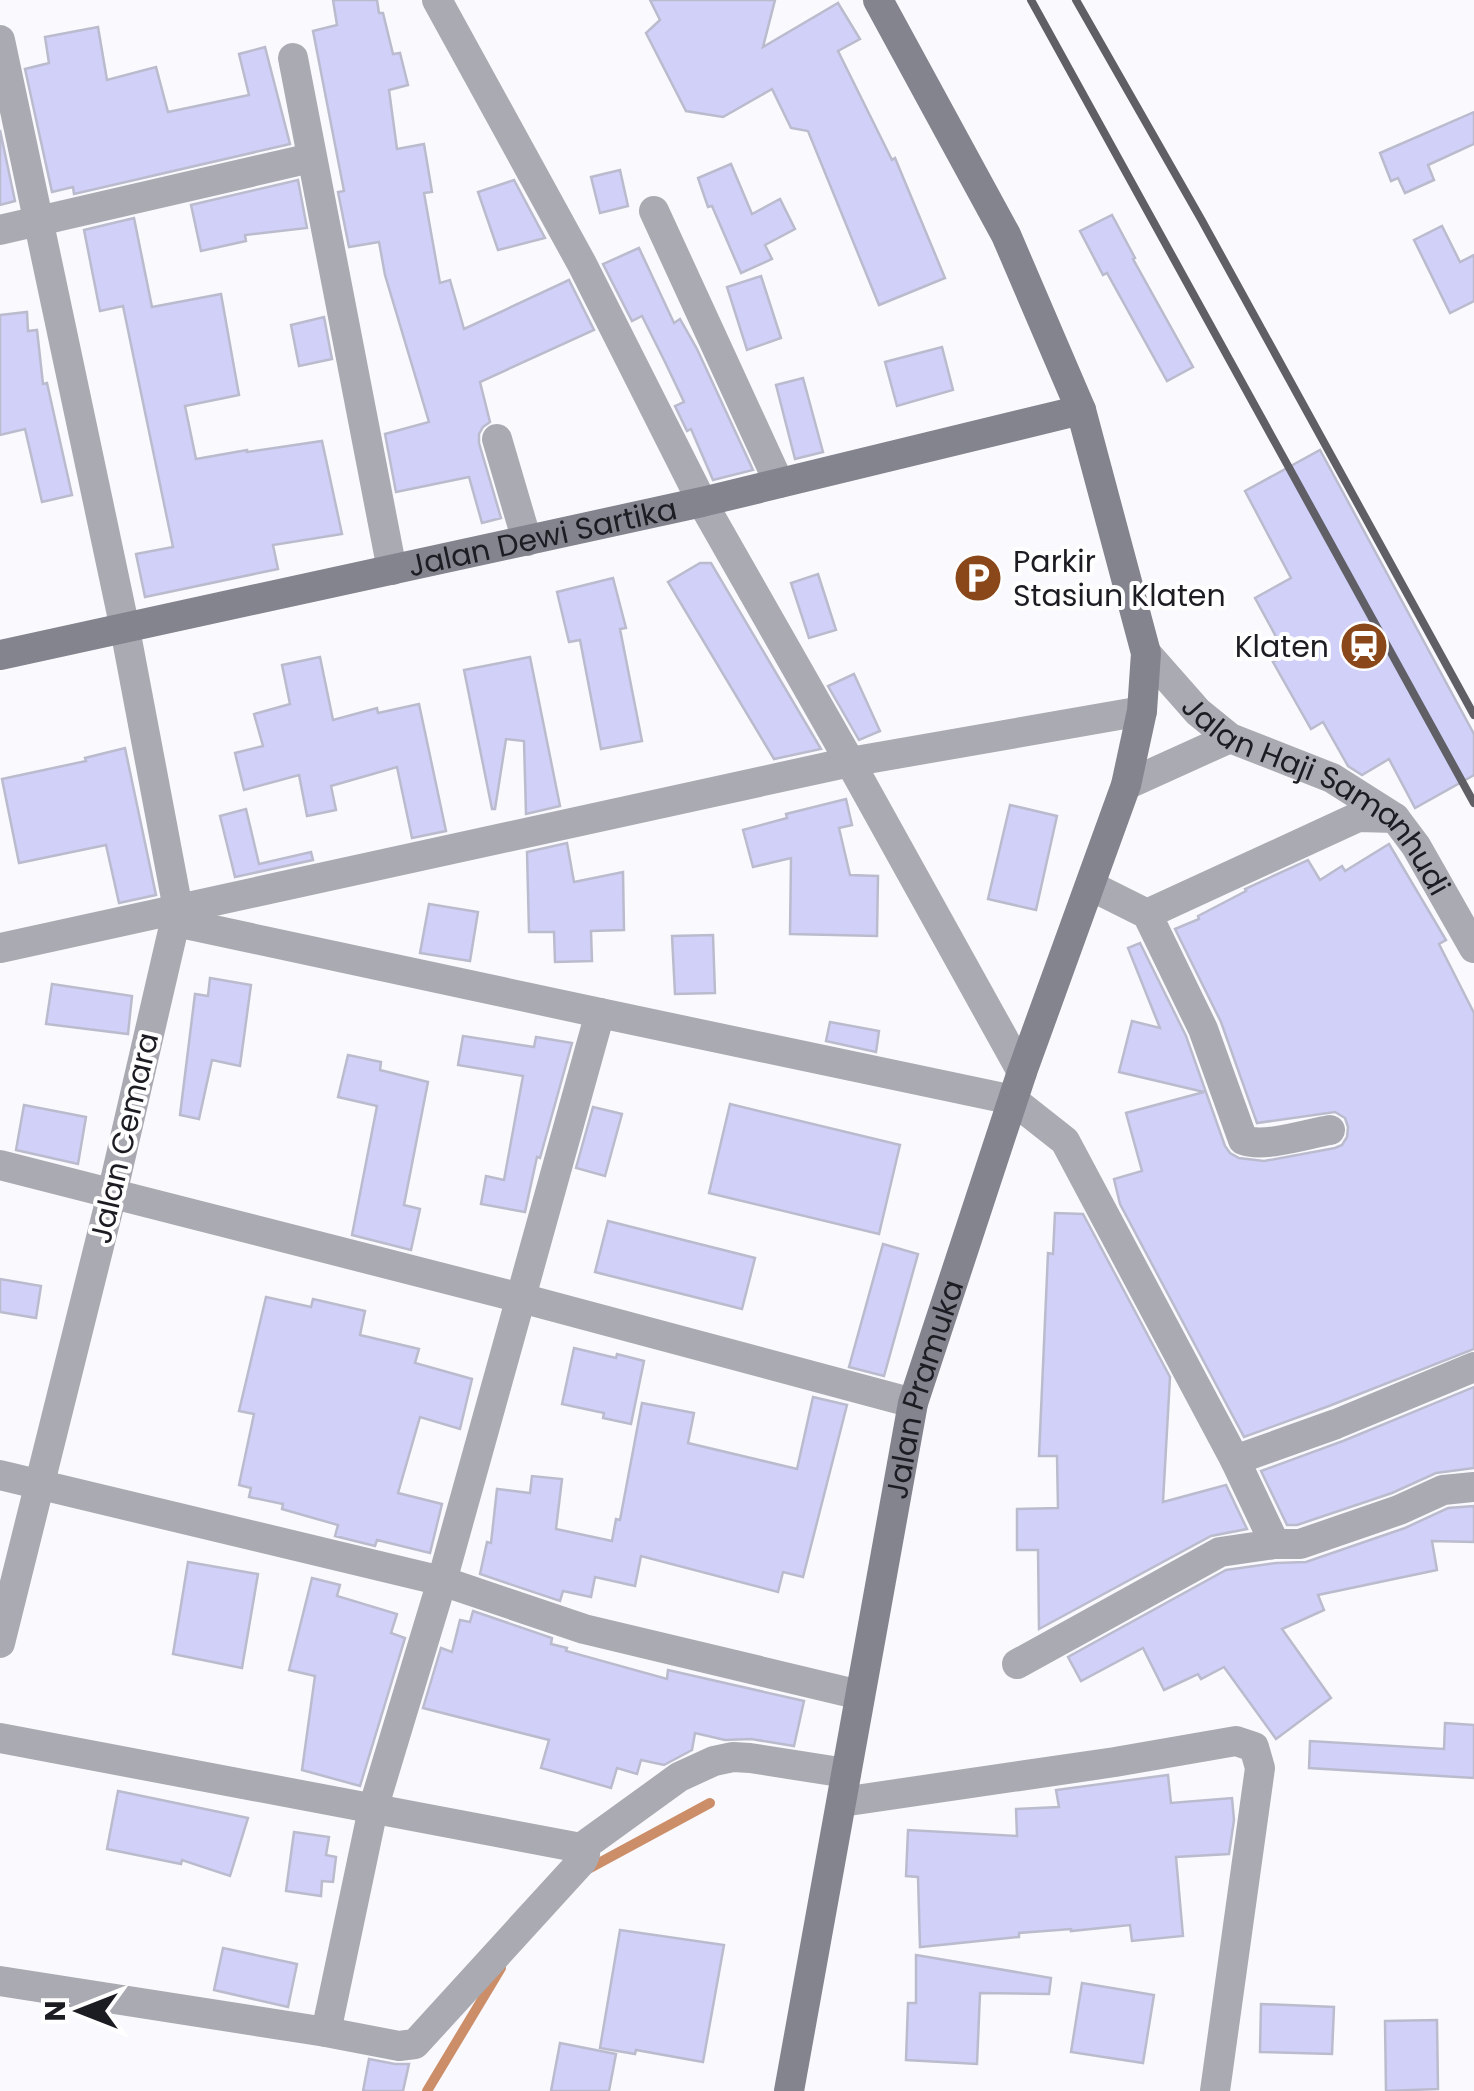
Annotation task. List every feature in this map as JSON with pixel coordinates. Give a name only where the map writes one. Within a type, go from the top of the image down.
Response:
[{"type":"main road","name":"Jalan Haji Samanhudi","points":[[878,0],[1006,236],[1081,410],[1146,653],[1142,712]]},
{"type":"main road","name":"Jalan Dewi Sartika","points":[[0,655],[702,502],[1081,410]]},
{"type":"main road","name":"Jalan Pramuka","points":[[789,2091],[913,1403],[1018,1086],[1126,785],[1142,712]]},
{"type":"street","points":[[437,0],[582,264],[702,502],[850,762],[1018,1086],[1065,1141],[1235,1460],[1274,1544]]},
{"type":"street","name":"Jalan Cemara","points":[[0,40],[125,629],[177,916],[0,1643]]},
{"type":"street","points":[[292,58],[392,570]]},
{"type":"street","points":[[0,230],[311,158]]},
{"type":"street","points":[[654,212],[779,484]]},
{"type":"street","points":[[496,440],[528,540]]},
{"type":"street","name":"Jalan Haji Samanhudi","points":[[1146,653],[1198,712],[1230,738],[1332,778],[1395,818],[1416,846],[1474,948]]},
{"type":"street","points":[[0,948],[177,916],[850,762],[1142,712]]},
{"type":"street","points":[[1126,785],[1230,738]]},
{"type":"street","points":[[1148,914],[1358,817],[1395,818]]},
{"type":"street","points":[[1091,886],[1148,914],[1203,1029],[1243,1140],[1263,1142],[1330,1130]]},
{"type":"street","points":[[177,916],[600,1013],[1018,1086]]},
{"type":"street","points":[[326,2032],[373,1809],[442,1581],[600,1013]]},
{"type":"street","points":[[0,1165],[913,1403]]},
{"type":"street","points":[[1235,1460],[1474,1368]]},
{"type":"street","points":[[0,1475],[442,1581],[584,1629],[860,1695]]},
{"type":"street","points":[[1017,1664],[1220,1552],[1300,1544],[1399,1510],[1443,1490],[1474,1487]]},
{"type":"street","points":[[0,1738],[581,1848],[585,1854],[414,2044],[398,2046],[0,1981]]},
{"type":"street","points":[[581,1848],[679,1777],[732,1757],[750,1758],[844,1787],[1115,1762],[1236,1741],[1254,1747],[1260,1768],[1215,2091]]},
{"type":"building","points":[[333,0],[377,0],[393,54],[400,53],[408,85],[389,90],[397,149],[424,144],[432,192],[424,193],[440,283],[450,280],[464,329],[569,280],[594,330],[480,382],[490,422],[479,434],[479,443],[501,518],[482,523],[469,477],[396,492],[385,434],[429,422],[385,275],[379,242],[349,247],[338,192],[344,191],[313,31],[337,25]]},
{"type":"building","points":[[650,0],[775,0],[763,47],[838,3],[860,39],[838,51],[892,160],[895,158],[945,278],[879,305],[808,131],[791,128],[772,89],[723,117],[686,111],[646,33],[660,20]]},
{"type":"building","points":[[98,27],[107,80],[156,67],[168,112],[249,95],[239,54],[265,47],[290,144],[74,194],[73,187],[52,192],[25,69],[49,63],[45,37]]},
{"type":"building","points":[[1474,112],[1474,144],[1428,165],[1434,180],[1405,193],[1398,178],[1391,181],[1380,153]]},
{"type":"building","points":[[0,130],[15,201],[0,205]]},
{"type":"building","points":[[731,164],[752,214],[780,199],[795,229],[765,245],[772,259],[741,273],[698,178]]},
{"type":"building","points":[[620,170],[628,206],[600,213],[591,177]]},
{"type":"building","points":[[298,180],[307,228],[245,235],[246,241],[201,251],[191,205]]},
{"type":"building","points":[[514,180],[545,238],[498,250],[478,192]]},
{"type":"building","points":[[1112,215],[1193,367],[1167,381],[1080,231]]},
{"type":"building","points":[[134,218],[152,307],[221,294],[239,395],[185,406],[196,459],[322,441],[342,534],[273,545],[278,569],[145,597],[136,554],[173,547],[123,306],[100,311],[84,230]]},
{"type":"building","points":[[1442,226],[1460,262],[1474,255],[1474,301],[1450,313],[1414,240]]},
{"type":"building","points":[[639,248],[674,323],[680,319],[697,349],[753,470],[713,480],[691,429],[687,431],[675,406],[684,402],[642,316],[632,321],[603,264]]},
{"type":"building","points":[[761,276],[781,338],[747,350],[727,287]]},
{"type":"building","points":[[27,312],[28,331],[37,330],[43,384],[47,383],[72,495],[42,502],[25,429],[0,435],[0,315]]},
{"type":"building","points":[[324,317],[332,359],[299,366],[291,325]]},
{"type":"building","points":[[942,347],[953,390],[897,406],[885,362]]},
{"type":"building","points":[[803,378],[823,452],[795,459],[776,385]]},
{"type":"building","points":[[1320,450],[1474,734],[1474,775],[1415,808],[1389,759],[1362,775],[1348,766],[1323,722],[1311,729],[1273,662],[1286,655],[1255,598],[1291,578],[1245,491]]},
{"type":"building","points":[[700,563],[711,563],[821,749],[774,759],[668,582]]},
{"type":"building","points":[[818,574],[836,630],[809,638],[791,583]]},
{"type":"building","points":[[613,578],[626,628],[620,629],[642,741],[601,749],[580,640],[569,642],[557,592]]},
{"type":"building","points":[[320,657],[333,720],[377,708],[378,713],[419,704],[446,831],[412,838],[397,767],[331,786],[336,810],[307,816],[299,775],[244,790],[235,753],[263,746],[254,714],[290,704],[282,665]]},
{"type":"building","points":[[530,657],[560,806],[526,814],[524,741],[506,739],[492,809],[464,670]]},
{"type":"building","points":[[854,674],[880,731],[859,740],[828,686]]},
{"type":"building","points":[[125,748],[156,895],[119,903],[106,845],[19,863],[2,779],[86,761],[85,758]]},
{"type":"building","points":[[846,799],[852,825],[839,828],[850,875],[878,876],[877,936],[790,934],[791,858],[753,867],[743,830]]},
{"type":"building","points":[[1010,805],[1057,816],[1036,910],[988,899]]},
{"type":"building","points":[[246,809],[259,864],[311,852],[313,860],[235,877],[220,816]]},
{"type":"building","points":[[567,843],[574,882],[623,872],[624,930],[591,931],[592,961],[555,962],[554,932],[529,932],[527,852]]},
{"type":"building","points":[[1389,844],[1446,940],[1439,944],[1474,1013],[1474,1349],[1244,1437],[1120,1204],[1114,1179],[1142,1171],[1126,1113],[1204,1092],[1119,1072],[1132,1021],[1160,1028],[1128,948],[1140,943],[1186,1036],[1230,1153],[1264,1161],[1335,1148],[1347,1137],[1348,1127],[1345,1118],[1335,1112],[1257,1123],[1221,1022],[1175,929],[1199,919],[1198,916],[1245,889],[1308,860],[1320,880],[1342,866],[1345,871]]},
{"type":"building","points":[[429,904],[478,912],[470,961],[420,953]]},
{"type":"building","points":[[713,935],[715,993],[675,994],[672,936]]},
{"type":"building","points":[[210,978],[251,985],[240,1066],[212,1060],[199,1119],[180,1115],[195,994],[208,996]]},
{"type":"building","points":[[52,984],[132,996],[128,1034],[46,1024]]},
{"type":"building","points":[[830,1022],[879,1031],[876,1052],[826,1041]]},
{"type":"building","points":[[463,1036],[534,1047],[536,1037],[572,1043],[540,1158],[537,1157],[525,1212],[481,1204],[486,1176],[504,1180],[523,1076],[458,1065]]},
{"type":"building","points":[[348,1055],[381,1062],[380,1070],[428,1082],[404,1205],[420,1209],[411,1250],[352,1235],[377,1106],[338,1097]]},
{"type":"building","points":[[730,1104],[900,1145],[879,1234],[709,1193]]},
{"type":"building","points":[[24,1105],[86,1117],[78,1164],[16,1150]]},
{"type":"building","points":[[593,1107],[622,1114],[605,1176],[576,1168]]},
{"type":"building","points":[[1055,1213],[1083,1214],[1170,1377],[1163,1502],[1226,1485],[1247,1529],[1211,1536],[1039,1629],[1038,1550],[1017,1550],[1017,1509],[1058,1508],[1057,1456],[1039,1456],[1048,1253],[1053,1254]]},
{"type":"building","points":[[608,1221],[755,1258],[742,1309],[595,1272]]},
{"type":"building","points":[[883,1244],[918,1254],[884,1376],[849,1367]]},
{"type":"building","points":[[0,1279],[41,1286],[36,1318],[0,1312]]},
{"type":"building","points":[[266,1297],[311,1307],[313,1299],[365,1311],[360,1335],[419,1349],[415,1363],[472,1379],[460,1429],[420,1417],[398,1493],[442,1504],[430,1553],[377,1540],[375,1546],[335,1536],[338,1525],[282,1509],[283,1504],[249,1497],[251,1488],[239,1485],[254,1414],[239,1411]]},
{"type":"building","points":[[574,1348],[644,1361],[631,1424],[603,1418],[604,1413],[562,1404]]},
{"type":"building","points":[[1474,1387],[1474,1468],[1436,1473],[1392,1493],[1287,1525],[1261,1471]]},
{"type":"building","points":[[813,1397],[847,1405],[803,1577],[783,1572],[778,1592],[641,1556],[635,1586],[595,1577],[591,1597],[563,1591],[560,1601],[480,1574],[487,1542],[491,1543],[497,1489],[530,1493],[532,1476],[562,1479],[556,1529],[612,1541],[616,1519],[620,1520],[642,1403],[694,1413],[688,1443],[797,1469]]},
{"type":"building","points":[[1474,1506],[1474,1542],[1432,1541],[1437,1570],[1318,1595],[1324,1610],[1282,1629],[1331,1698],[1276,1739],[1224,1667],[1164,1690],[1143,1648],[1081,1681],[1068,1657],[1226,1570],[1306,1562],[1405,1528],[1448,1508]]},
{"type":"building","points":[[188,1562],[258,1574],[242,1668],[173,1654]]},
{"type":"building","points":[[312,1578],[340,1585],[337,1596],[397,1614],[391,1633],[405,1638],[360,1786],[302,1770],[315,1676],[289,1670]]},
{"type":"building","points":[[473,1611],[552,1638],[551,1644],[567,1648],[566,1651],[667,1679],[668,1670],[804,1701],[794,1746],[751,1739],[725,1740],[695,1733],[692,1750],[664,1765],[641,1760],[637,1774],[617,1768],[611,1788],[541,1768],[549,1740],[423,1708],[441,1648],[452,1652],[460,1620],[470,1622]]},
{"type":"building","points":[[1445,1723],[1474,1725],[1474,1778],[1309,1768],[1310,1741],[1444,1749]]},
{"type":"building","points":[[1168,1775],[1171,1803],[1232,1798],[1234,1820],[1229,1854],[1176,1857],[1183,1936],[1132,1941],[1130,1925],[1019,1933],[1019,1937],[920,1947],[918,1877],[906,1876],[908,1830],[1017,1836],[1016,1809],[1059,1807],[1056,1790]]},
{"type":"building","points":[[118,1791],[248,1818],[230,1876],[182,1860],[181,1864],[107,1849]]},
{"type":"building","points":[[294,1832],[329,1837],[326,1855],[336,1857],[333,1882],[322,1881],[321,1896],[286,1891]]},
{"type":"building","points":[[620,1930],[724,1945],[703,2062],[600,2048]]},
{"type":"building","points":[[223,1948],[297,1964],[288,2007],[214,1990]]},
{"type":"building","points":[[916,1955],[1051,1978],[1049,1994],[980,1993],[977,2064],[906,2060],[908,2003],[916,2003]]},
{"type":"building","points":[[1082,1983],[1154,1995],[1143,2063],[1071,2052]]},
{"type":"building","points":[[1261,2004],[1334,2007],[1332,2054],[1260,2052]]},
{"type":"building","points":[[1437,2020],[1438,2089],[1386,2091],[1385,2021]]},
{"type":"building","points":[[560,2043],[616,2054],[609,2091],[551,2091]]},
{"type":"building","points":[[369,2059],[409,2064],[403,2091],[363,2091]]},
{"type":"waterway","points":[[588,1869],[710,1803]]},
{"type":"waterway","points":[[427,2091],[501,1968]]},
{"type":"railway","points":[[1031,0],[1474,803]]},
{"type":"railway","points":[[1076,0],[1474,715]]},
{"type":"place","name":"Parkir Stasiun Klaten","points":[[978,578]]},
{"type":"place","name":"Klaten","points":[[1364,646]]}]
